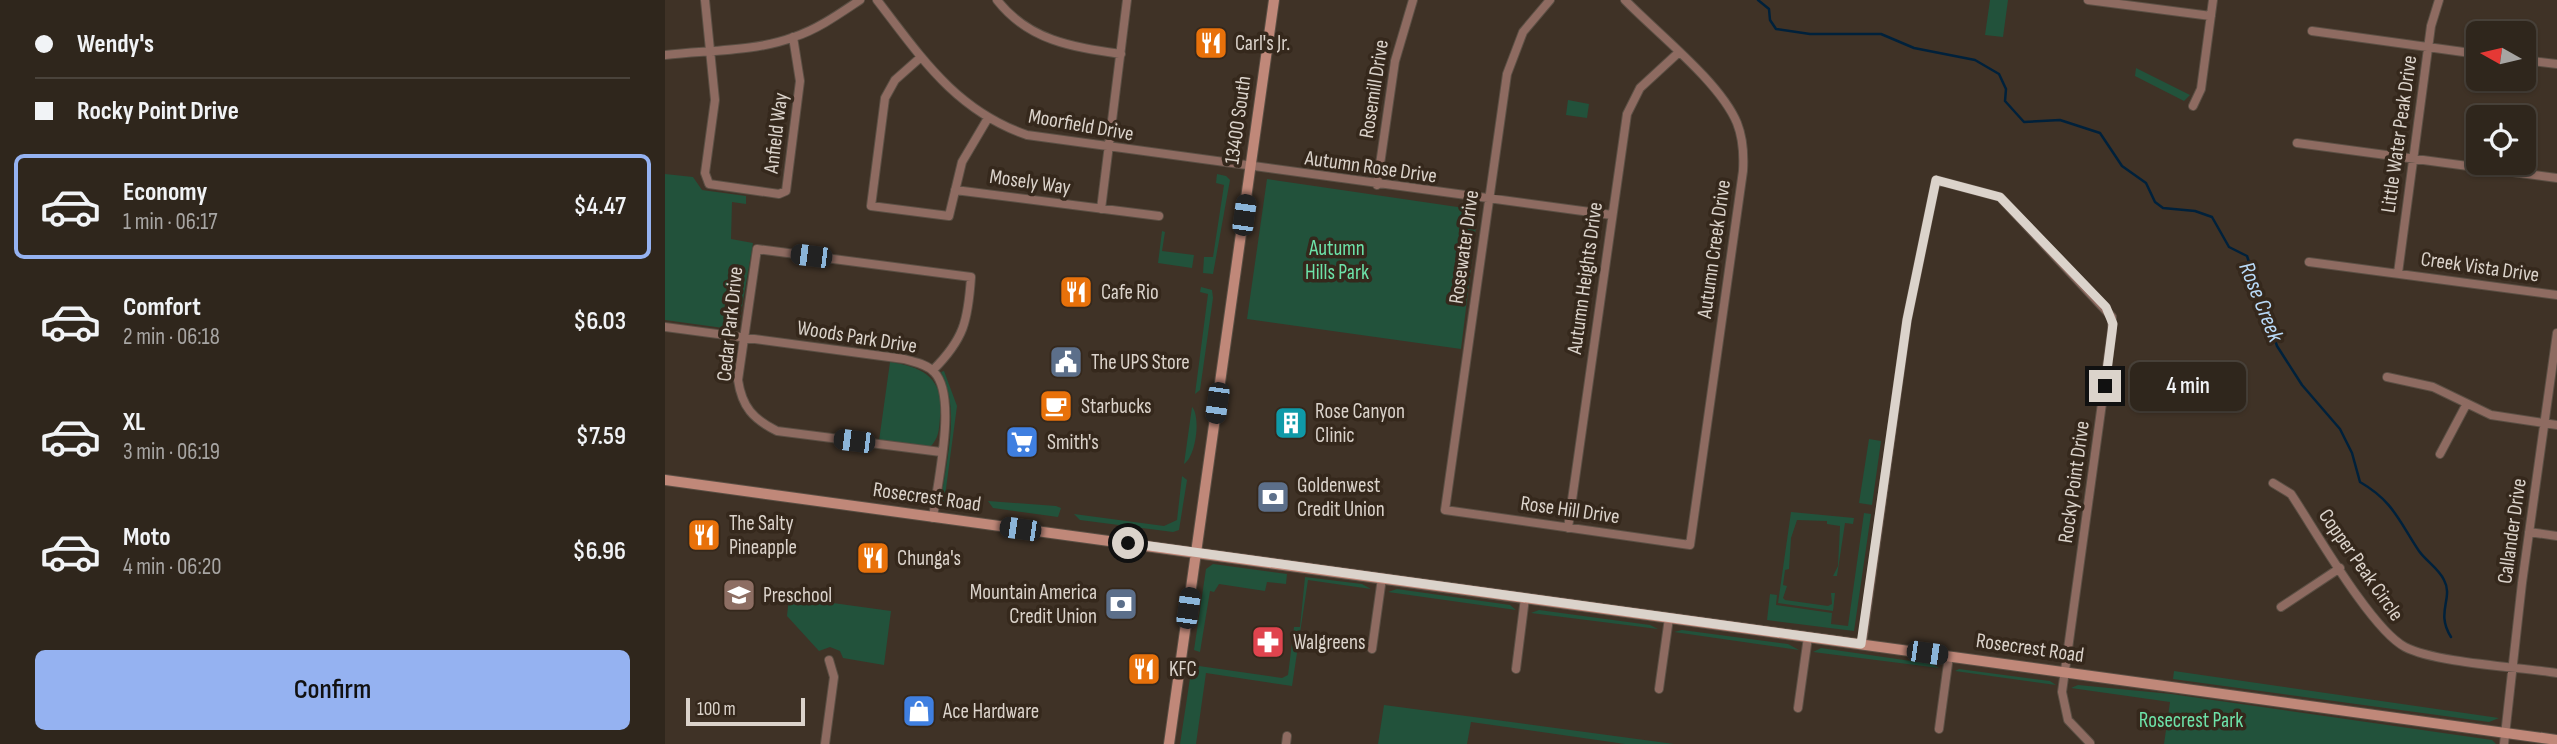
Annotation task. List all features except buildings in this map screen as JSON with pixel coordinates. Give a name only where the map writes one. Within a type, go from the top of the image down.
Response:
[{"type":"main road","name":"13400 South","points":[[1167,744],[1274,0]]},
{"type":"main road","name":"Rosecrest Road","points":[[665,480],[2064,672],[2505,739],[2557,740]]},
{"type":"street","points":[[705,0],[710,50]]},
{"type":"street","points":[[665,55],[752,46],[793,37],[835,18],[860,0]]},
{"type":"street","name":"Moorfield Drive","points":[[877,0],[921,57],[965,104],[988,118],[1027,135],[1250,167]]},
{"type":"street","points":[[997,0],[1041,37],[1066,45],[1121,54]]},
{"type":"street","points":[[1101,209],[1127,0]]},
{"type":"street","name":"Rosemill Drive","points":[[1377,185],[1395,61],[1413,0]]},
{"type":"street","name":"Rosewater Drive","points":[[1445,510],[1488,200],[1511,60],[1523,32],[1550,0]]},
{"type":"street","name":"Autumn Creek Drive","points":[[1625,0],[1678,52],[1728,107],[1740,133],[1744,153],[1690,545]]},
{"type":"street","points":[[2088,0],[2211,16]]},
{"type":"street","points":[[2193,106],[2201,89],[2213,0]]},
{"type":"street","name":"Little Water Peak Drive","points":[[2398,273],[2428,47],[2439,0]]},
{"type":"street","points":[[2312,31],[2466,52]]},
{"type":"street","name":"Anfield Way","points":[[710,50],[715,100],[706,181],[713,186],[766,193],[786,191],[800,81],[793,37]]},
{"type":"street","name":"Autumn Heights Drive","points":[[1568,528],[1630,104],[1647,81],[1678,52]]},
{"type":"street","points":[[921,57],[895,80],[885,98],[871,206],[947,217],[952,211],[963,162],[988,118]]},
{"type":"street","points":[[2536,62],[2557,64]]},
{"type":"street","points":[[2297,143],[2557,178]]},
{"type":"street","name":"Autumn Rose Drive","points":[[1250,167],[1612,215]]},
{"type":"street","name":"Rocky Point Drive","points":[[1861,644],[1907,320],[1936,180],[1985,191],[2006,202],[2112,317],[2064,672]]},
{"type":"street","name":"Mosely Way","points":[[955,190],[1159,216]]},
{"type":"street","name":"Cedar Park Drive","points":[[933,370],[956,347],[963,333],[971,277],[757,249],[738,380],[740,397],[748,411],[761,423],[777,431],[941,452]]},
{"type":"street","name":"Creek Vista Drive","points":[[2309,262],[2557,295]]},
{"type":"street","name":"Woods Park Drive","points":[[665,327],[904,359],[933,370],[944,386],[948,405],[933,518]]},
{"type":"street","name":"Callander Drive","points":[[2505,739],[2529,532],[2557,333]]},
{"type":"street","points":[[2387,377],[2433,387],[2491,415],[2557,425]]},
{"type":"street","points":[[2440,454],[2466,405]]},
{"type":"street","name":"Copper Peak Circle","points":[[2273,483],[2291,494],[2377,624],[2397,643],[2424,654],[2557,673]]},
{"type":"street","name":"Rose Hill Drive","points":[[1445,510],[1690,545]]},
{"type":"street","points":[[2529,532],[2557,536]]},
{"type":"street","points":[[2281,607],[2340,568]]},
{"type":"street","points":[[1372,649],[1382,578]]},
{"type":"street","points":[[1516,668],[1525,598]]},
{"type":"street","points":[[1659,689],[1669,618]]},
{"type":"street","points":[[1798,708],[1808,637]]},
{"type":"street","points":[[1939,729],[1949,656]]},
{"type":"street","points":[[825,744],[834,677],[829,660]]},
{"type":"street","points":[[2064,672],[2062,698],[2066,714],[2071,725],[2090,743]]},
{"type":"green space","points":[[1990,0],[2008,0],[2003,37],[1985,35]]},
{"type":"green space","points":[[2136,68],[2190,95],[2184,101],[2135,76]]},
{"type":"green space","points":[[1568,100],[1589,104],[1587,118],[1566,115]]},
{"type":"green space","points":[[665,174],[693,177],[702,190],[746,196],[746,204],[732,202],[731,239],[753,243],[738,330],[665,320]]},
{"type":"green space","points":[[1217,174],[1230,180],[1213,274],[1203,273],[1204,257],[1213,257],[1224,185],[1216,183]]},
{"type":"green space","name":"Autumn Hills Park","points":[[1267,179],[1478,210],[1461,349],[1247,319]]},
{"type":"green space","points":[[1162,231],[1165,232],[1162,251],[1194,255],[1192,268],[1158,263]]},
{"type":"green space","points":[[1201,287],[1212,290],[1213,298],[1200,390],[1195,394],[1208,294],[1200,292]]},
{"type":"green space","points":[[890,362],[913,367],[930,377],[935,384],[941,404],[940,422],[937,437],[930,447],[879,441]]},
{"type":"green space","points":[[944,371],[957,406],[945,496],[974,500],[969,505],[941,501],[951,419],[947,387],[941,372]]},
{"type":"green space","points":[[1192,407],[1196,419],[1196,436],[1192,453],[1184,464]]},
{"type":"green space","points":[[1869,439],[1881,441],[1872,505],[1859,503]]},
{"type":"green space","points":[[1182,476],[1187,480],[1179,530],[1173,532],[1080,520],[1074,514],[1164,526],[1177,520]]},
{"type":"green space","points":[[988,501],[1061,508],[1058,517],[993,508]]},
{"type":"green space","points":[[1791,512],[1854,518],[1853,524],[1845,523],[1837,576],[1833,576],[1838,566],[1840,526],[1827,524],[1827,521],[1797,520],[1791,538],[1789,569],[1785,570],[1783,585],[1787,586],[1783,598],[1828,606],[1832,604],[1831,593],[1835,593],[1833,611],[1778,603]]},
{"type":"green space","points":[[1864,513],[1871,514],[1854,631],[1767,620],[1770,594],[1777,595],[1776,605],[1832,613],[1831,624],[1848,626]]},
{"type":"green space","points":[[1213,564],[1287,574],[1286,584],[1267,582],[1265,591],[1219,584],[1214,592],[1210,591],[1200,652],[1194,650],[1206,569]]},
{"type":"green space","points":[[1305,577],[1362,584],[1371,589],[1308,580],[1292,686],[1206,673],[1196,744],[1180,744],[1192,665],[1282,678],[1288,675],[1294,627],[1300,627]]},
{"type":"green space","points":[[1397,589],[1510,605],[1516,610],[1388,592]]},
{"type":"green space","points":[[789,597],[891,611],[884,665],[843,658],[840,651],[830,647],[819,651],[787,616]]},
{"type":"green space","points":[[1539,610],[1650,625],[1658,629],[1531,613]]},
{"type":"green space","points":[[1682,630],[1788,644],[1799,650],[1674,632]]},
{"type":"green space","points":[[1821,648],[1932,664],[1939,668],[1813,652]]},
{"type":"green space","points":[[1959,669],[2050,681],[2056,685],[1955,671]]},
{"type":"green space","points":[[2174,671],[2499,718],[2489,722],[2173,679]]},
{"type":"green space","name":"Rosecrest Park","points":[[2078,685],[2171,694],[2492,740],[2496,744],[2164,744],[2170,702],[2071,688]]},
{"type":"green space","points":[[1384,705],[1674,744],[1625,744],[1471,722],[1467,744],[1378,744]]},
{"type":"waterway","name":"Rose Creek","points":[[1758,0],[1769,9],[1770,20],[1776,29],[1810,34],[1881,34],[1914,48],[1975,60],[1999,74],[2006,89],[2005,101],[2024,122],[2060,120],[2100,133],[2122,166],[2146,183],[2155,202],[2163,208],[2195,211],[2212,217],[2229,247],[2247,256],[2277,346],[2302,385],[2340,429],[2352,453],[2360,482],[2388,504],[2419,551],[2442,576],[2447,587],[2445,620],[2451,637]]},
{"type":"place","name":"Carl's Jr.","points":[[1211,43]]},
{"type":"place","name":"Cafe Rio","points":[[1076,292]]},
{"type":"place","name":"The UPS Store","points":[[1066,362]]},
{"type":"place","name":"Starbucks","points":[[1056,406]]},
{"type":"place","name":"Rose Canyon Clinic","points":[[1291,423]]},
{"type":"place","name":"Smith's","points":[[1022,442]]},
{"type":"place","name":"Goldenwest Credit Union","points":[[1273,497]]},
{"type":"place","name":"The Salty Pineapple","points":[[704,535]]},
{"type":"place","name":"Chunga's","points":[[873,558]]},
{"type":"place","name":"Preschool","points":[[739,595]]},
{"type":"place","name":"Mountain America Credit Union","points":[[1121,604]]},
{"type":"place","name":"Walgreens","points":[[1268,642]]},
{"type":"place","name":"KFC","points":[[1144,669]]},
{"type":"place","name":"Ace Hardware","points":[[919,711]]},
{"type":"route","points":[[1128,543],[1861,644],[1907,320],[1936,180],[2000,197],[2013,207],[2106,307],[2113,324],[2105,386]]}]
